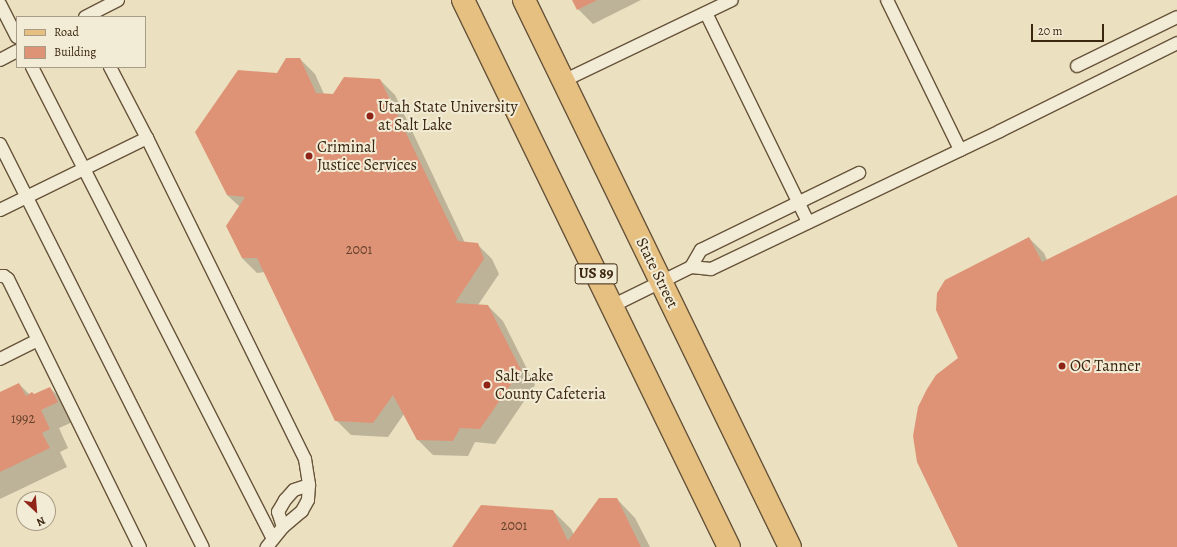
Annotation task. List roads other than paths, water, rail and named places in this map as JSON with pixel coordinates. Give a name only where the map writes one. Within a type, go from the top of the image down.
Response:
[{"type":"main road","name":"US 89","points":[[463,0],[729,547]]},
{"type":"main road","name":"State Street","points":[[524,0],[790,547]]},
{"type":"lane","points":[[87,16],[118,0]]},
{"type":"lane","points":[[563,81],[732,0]]},
{"type":"lane","points":[[887,0],[960,150]]},
{"type":"lane","points":[[0,4],[16,35]]},
{"type":"lane","points":[[706,13],[808,222]]},
{"type":"lane","points":[[1077,66],[1177,17]]},
{"type":"lane","points":[[691,267],[711,270],[1177,43]]},
{"type":"lane","points":[[0,60],[16,52]]},
{"type":"lane","points":[[33,68],[270,543],[283,527],[302,512],[308,500],[309,485],[304,459],[147,138],[111,68]]},
{"type":"lane","points":[[0,210],[147,138]]},
{"type":"lane","points":[[0,144],[204,547]]},
{"type":"lane","points":[[612,306],[691,267],[701,250],[859,173]]},
{"type":"lane","points":[[0,276],[4,276],[8,279],[140,547]]},
{"type":"lane","points":[[0,359],[38,340]]},
{"type":"lane","points":[[283,527],[278,512],[285,500],[294,490],[309,485]]},
{"type":"place","name":"Utah State University at Salt Lake","points":[[370,116]]},
{"type":"place","name":"Criminal Justice Services","points":[[309,156]]},
{"type":"place","name":"OC Tanner","points":[[1062,366]]},
{"type":"place","name":"Salt Lake County Cafeteria","points":[[487,385]]}]
